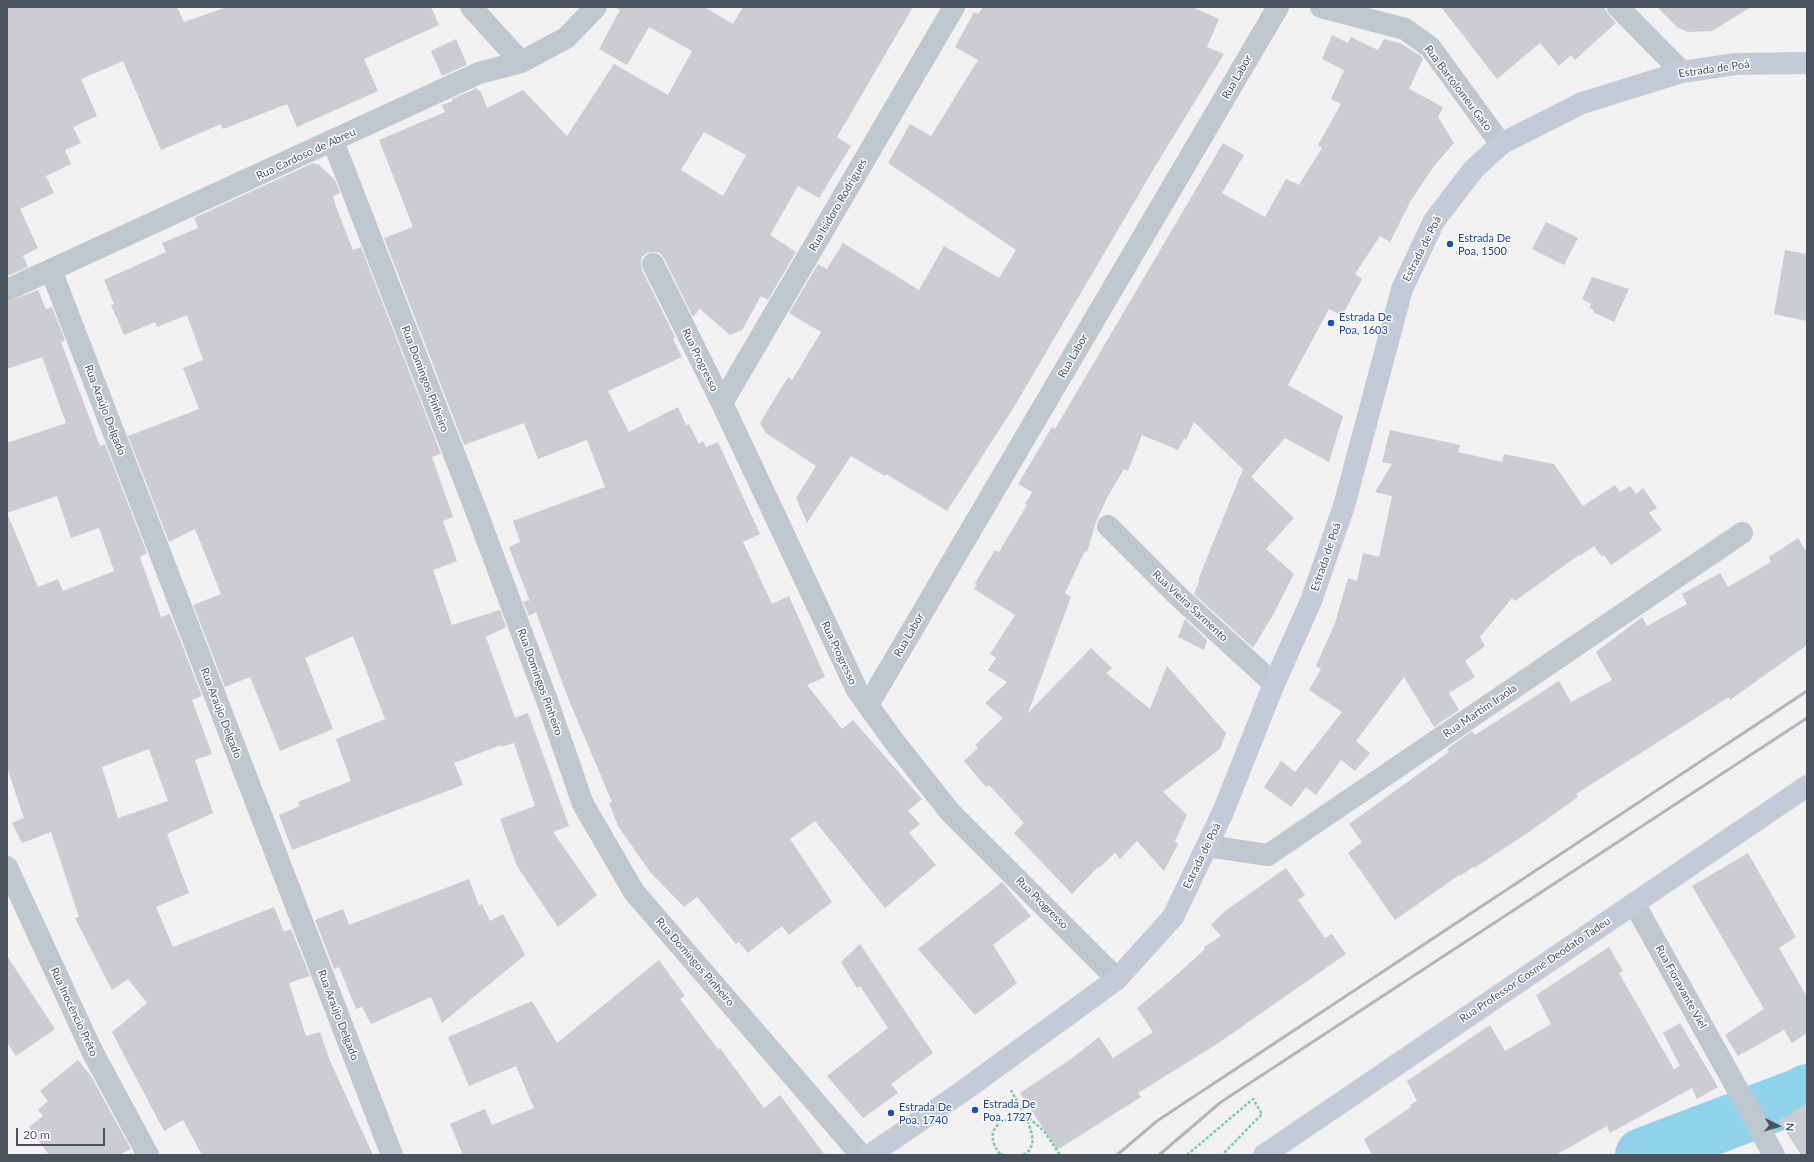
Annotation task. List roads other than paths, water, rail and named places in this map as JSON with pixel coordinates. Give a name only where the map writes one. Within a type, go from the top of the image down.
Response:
[{"type":"main road","name":"Estrada de Poá","points":[[870,1155],[1000,1066],[1117,979],[1173,917],[1223,812],[1274,684],[1311,601],[1344,506],[1402,289],[1434,221],[1473,170],[1501,144],[1582,103],[1682,72],[1735,64],[1807,63]]},
{"type":"main road","name":"Rua Professor Cosme Deodato Tadeu","points":[[1264,1155],[1807,786]]},
{"type":"street","points":[[471,7],[521,62]]},
{"type":"street","name":"Rua Cardoso de Abreu","points":[[7,290],[479,73],[521,62],[566,38],[596,7]]},
{"type":"street","name":"Rua Isidoro Rodrigues","points":[[722,403],[954,7]]},
{"type":"street","name":"Rua Labor","points":[[868,705],[1278,7]]},
{"type":"street","name":"Rua Bartolomeu Gato","points":[[1322,7],[1405,29],[1430,47],[1501,144]]},
{"type":"street","points":[[1618,7],[1682,72]]},
{"type":"street","name":"Rua Domingos Pinheiro","points":[[333,141],[477,513],[549,706],[583,804],[634,892],[861,1155]]},
{"type":"street","name":"Rua Progresso","points":[[653,264],[722,403],[857,690],[893,740],[950,812],[1117,979]]},
{"type":"street","name":"Rua Araújo Delgado","points":[[51,270],[392,1155]]},
{"type":"street","name":"Rua Vieira Sarmento","points":[[1108,526],[1178,596],[1274,684]]},
{"type":"street","name":"Rua Martim Iraola","points":[[1207,846],[1268,855],[1742,533]]},
{"type":"street","name":"Rua Inocêncio Prêto","points":[[7,867],[92,1051],[148,1155]]},
{"type":"street","name":"Rua Fioravante Viel","points":[[1634,903],[1770,1148]]},
{"type":"waterway","points":[[1642,1155],[1807,1091]]},
{"type":"railway","points":[[1117,1155],[1157,1121],[1807,691]]},
{"type":"railway","points":[[1159,1155],[1221,1102],[1807,718]]},
{"type":"place","name":"Estrada De Poa, 1500","points":[[1450,244]]},
{"type":"place","name":"Estrada De Poa, 1603","points":[[1331,323]]},
{"type":"place","name":"Estrada De Poa, 1727","points":[[975,1110]]},
{"type":"place","name":"Estrada De Poa, 1740","points":[[891,1113]]}]
